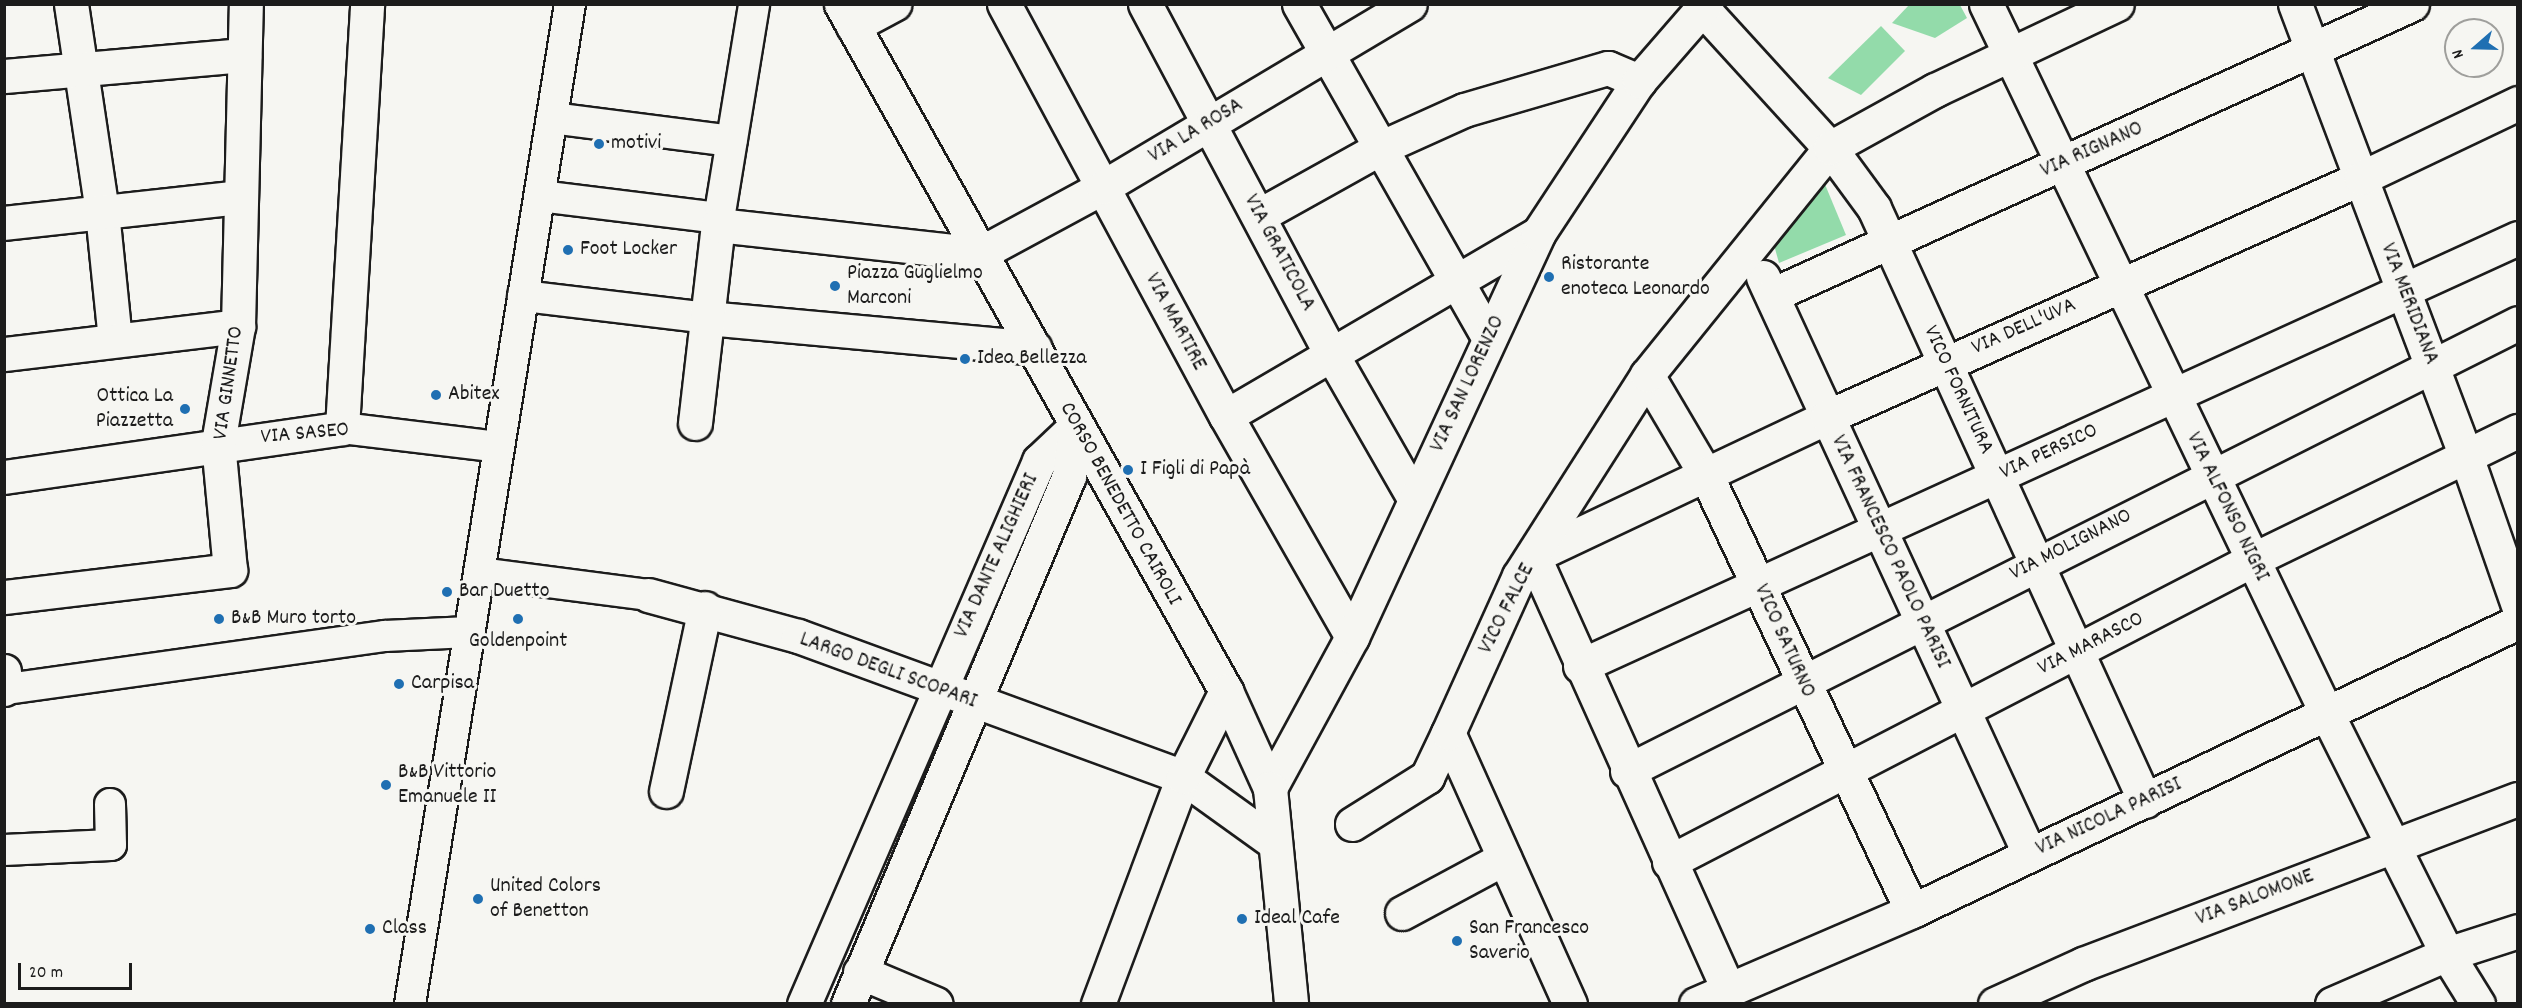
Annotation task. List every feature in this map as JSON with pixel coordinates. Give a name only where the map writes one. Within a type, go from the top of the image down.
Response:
[{"type":"street","points":[[71,4],[78,67],[102,212],[115,339]]},
{"type":"street","name":"VIA GINNETTO","points":[[4,597],[230,570],[218,443],[238,326],[246,4]]},
{"type":"street","points":[[342,428],[367,4]]},
{"type":"street","points":[[410,1004],[570,4]]},
{"type":"street","points":[[695,423],[719,222],[754,4]]},
{"type":"street","points":[[847,15],[894,4]]},
{"type":"street","name":"VIA MARTIRE","points":[[1004,4],[1226,416],[1352,637]]},
{"type":"street","name":"VIA GRATICOLA","points":[[1145,4],[1208,124],[1260,215],[1332,355],[1415,500]]},
{"type":"street","points":[[1299,4],[1324,52],[1382,147],[1489,338]]},
{"type":"street","name":"VIA LA ROSA","points":[[979,254],[1102,187],[1324,52],[1410,4]]},
{"type":"street","name":"VIA ALFONSO NIGRI","points":[[1986,4],[2326,714],[2447,954],[2478,1004]]},
{"type":"street","points":[[1830,148],[1935,90],[2117,4]]},
{"type":"street","name":"VIA MERIDIANA","points":[[2295,4],[2466,456],[2517,605]]},
{"type":"street","name":"VIA RIGNANO","points":[[1772,295],[2312,52],[2412,4]]},
{"type":"street","name":"VIA SAN LORENZO","points":[[1270,788],[1352,637],[1539,234],[1640,81],[1704,7]]},
{"type":"street","name":"VICO FORNITURA","points":[[1704,7],[1830,148],[1874,208],[2145,801]]},
{"type":"street","name":"CORSO BENEDETTO CAIROLI","points":[[847,15],[1226,691],[1270,788]]},
{"type":"street","points":[[4,76],[78,67],[244,55]]},
{"type":"street","points":[[1260,215],[1382,147],[1464,110],[1608,68],[1640,81]]},
{"type":"street","name":"VIA DELL'UVA","points":[[1533,556],[1707,477],[1827,417],[2361,178],[2517,103]]},
{"type":"street","points":[[552,118],[732,141]]},
{"type":"street","name":"VICO FALCE","points":[[1352,824],[1427,777],[1520,576],[1647,375],[1751,251],[1830,148]]},
{"type":"street","points":[[540,196],[719,222],[979,254]]},
{"type":"street","points":[[4,223],[241,197]]},
{"type":"street","points":[[1226,416],[1457,284],[1539,234]]},
{"type":"street","name":"VIA PERSICO","points":[[1580,666],[2517,238]]},
{"type":"street","name":"VIA FRANCESCO PAOLO PARISI","points":[[1751,251],[2030,853]]},
{"type":"street","points":[[523,296],[707,318],[1035,348]]},
{"type":"street","name":"VIA MOLIGNANO","points":[[1627,771],[2212,474],[2517,323]]},
{"type":"street","points":[[4,354],[238,326]]},
{"type":"street","name":"VICO SATURNO","points":[[1647,375],[1707,477],[1844,772],[1912,911]]},
{"type":"street","name":"VIA DANTE ALIGHIERI","points":[[804,1004],[1039,461],[1076,427]]},
{"type":"street","name":"VIA DANTE ALIGHIERI","points":[[848,1004],[973,702],[1070,476],[1076,427]]},
{"type":"street","name":"VIA SASEO","points":[[4,477],[218,443],[342,428],[499,447]]},
{"type":"street","name":"VIA MARASCO","points":[[1669,862],[2253,560],[2517,431]]},
{"type":"street","points":[[1533,556],[1627,771],[1728,989]]},
{"type":"street","name":"LARGO DEGLI SCOPARI","points":[[479,573],[648,595],[705,608],[798,636],[1183,777],[1272,841]]},
{"type":"street","points":[[666,792],[705,608]]},
{"type":"street","name":"VIA NICOLA PARISI","points":[[1696,1004],[1912,911],[2517,622]]},
{"type":"street","points":[[5,683],[374,638],[469,632]]},
{"type":"street","points":[[1098,1004],[1183,777],[1226,691]]},
{"type":"street","points":[[1448,733],[1570,1004]]},
{"type":"street","points":[[1270,788],[1272,841],[1291,1004]]},
{"type":"street","name":"VIA SALOMONE","points":[[1995,1004],[2083,964],[2393,844],[2517,799]]},
{"type":"street","points":[[4,850],[111,845],[110,804]]},
{"type":"street","points":[[1402,913],[1504,858]]},
{"type":"street","points":[[2332,1004],[2447,954],[2517,931]]},
{"type":"street","points":[[860,972],[936,1004]]},
{"type":"green space","points":[[1909,5],[1960,5],[1967,18],[1935,38],[1892,23]]},
{"type":"green space","points":[[1881,26],[1905,51],[1861,95],[1828,78]]},
{"type":"green space","points":[[1824,182],[1846,235],[1779,263],[1774,245]]},
{"type":"place","name":"motivi","points":[[599,144]]},
{"type":"place","name":"Foot Locker","points":[[568,250]]},
{"type":"place","name":"Ristorante enoteca Leonardo","points":[[1549,277]]},
{"type":"place","name":"Piazza Guglielmo Marconi","points":[[835,286]]},
{"type":"place","name":"Idea Bellezza","points":[[965,359]]},
{"type":"place","name":"Abitex","points":[[436,395]]},
{"type":"place","name":"Ottica La Piazzetta","points":[[185,409]]},
{"type":"place","name":"I Figli di Papà","points":[[1128,470]]},
{"type":"place","name":"Bar Duetto","points":[[447,592]]},
{"type":"place","name":"B&B Muro torto","points":[[219,619]]},
{"type":"place","name":"Goldenpoint","points":[[518,619]]},
{"type":"place","name":"Carpisa","points":[[399,684]]},
{"type":"place","name":"B&B Vittorio Emanuele II","points":[[386,785]]},
{"type":"place","name":"United Colors of Benetton","points":[[478,899]]},
{"type":"place","name":"Ideal Cafe","points":[[1242,919]]},
{"type":"place","name":"Class","points":[[370,929]]},
{"type":"place","name":"San Francesco Saverio","points":[[1457,941]]}]
